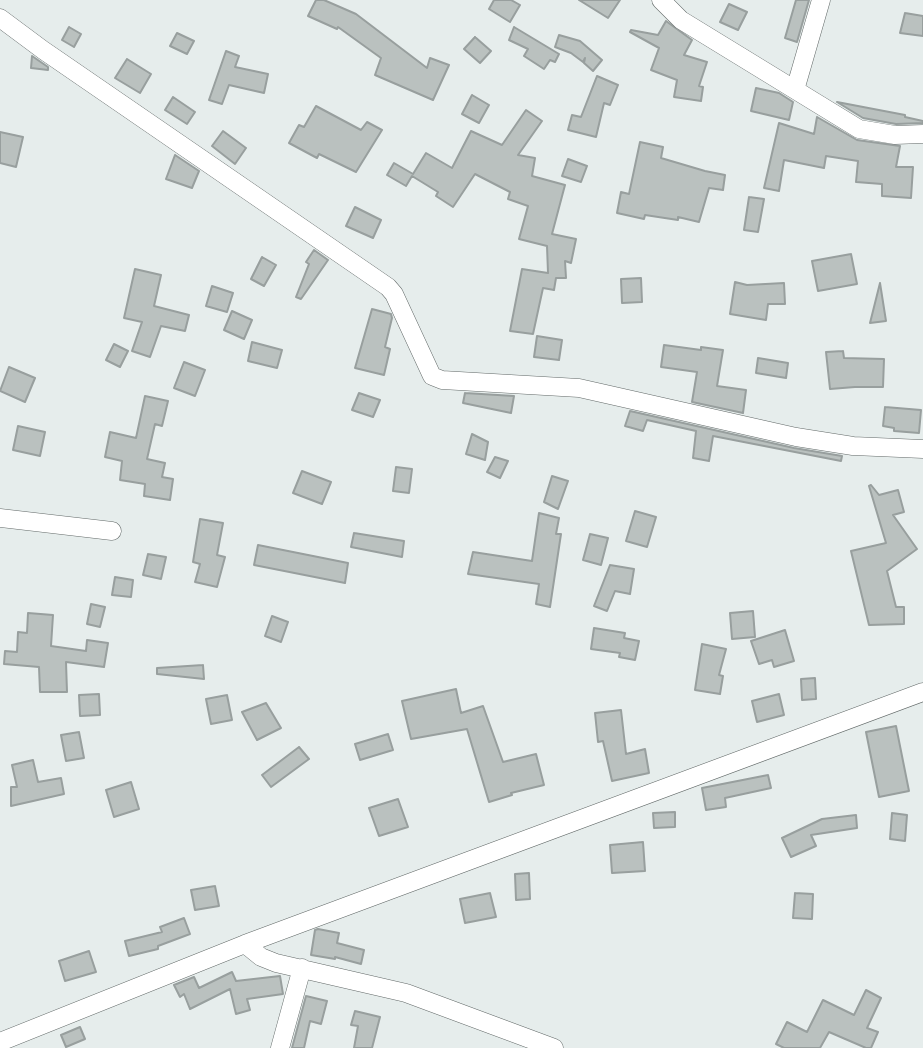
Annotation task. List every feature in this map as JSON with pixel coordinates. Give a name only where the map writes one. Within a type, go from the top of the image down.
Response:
[{"type":"street","points":[[661,0],[681,20],[859,129],[895,135],[923,134]]},
{"type":"street","points":[[795,90],[821,0]]},
{"type":"street","points":[[0,18],[388,287],[394,294],[432,376],[442,380],[579,387],[796,437],[853,446],[923,449]]},
{"type":"street","points":[[0,518],[112,531]]},
{"type":"street","points":[[0,1042],[245,944],[923,692]]},
{"type":"street","points":[[245,944],[261,957],[276,963],[406,993],[554,1048]]},
{"type":"street","points":[[280,1048],[302,968]]},
{"type":"building","points":[[316,0],[324,0],[356,14],[427,68],[430,58],[449,65],[433,100],[375,75],[381,58],[338,27],[337,29],[308,16]]},
{"type":"building","points":[[494,0],[511,0],[520,5],[510,22],[489,9]]},
{"type":"building","points":[[579,0],[620,0],[608,18]]},
{"type":"building","points":[[796,0],[809,0],[797,42],[785,38]]},
{"type":"building","points":[[729,4],[747,12],[738,30],[720,22]]},
{"type":"building","points":[[905,13],[923,16],[923,36],[900,33]]},
{"type":"building","points":[[666,21],[692,40],[684,55],[707,62],[699,86],[703,87],[701,101],[674,97],[677,80],[651,70],[659,48],[630,32],[658,35]]},
{"type":"building","points":[[69,27],[81,34],[74,47],[62,40]]},
{"type":"building","points":[[514,27],[559,54],[555,62],[550,60],[544,69],[524,56],[528,49],[509,40]]},
{"type":"building","points":[[177,33],[194,41],[187,54],[170,46]]},
{"type":"building","points":[[559,35],[580,41],[602,60],[593,71],[584,63],[585,58],[583,62],[571,53],[555,47]]},
{"type":"building","points":[[475,37],[491,51],[480,63],[464,49]]},
{"type":"building","points":[[226,51],[239,56],[235,67],[268,74],[264,93],[229,85],[222,104],[209,100]]},
{"type":"building","points":[[32,56],[48,67],[48,70],[31,68]]},
{"type":"building","points":[[127,59],[151,74],[140,93],[115,78]]},
{"type":"building","points":[[597,76],[618,85],[610,105],[604,103],[596,137],[568,130],[572,115],[581,117]]},
{"type":"building","points":[[756,88],[779,93],[793,102],[789,120],[751,111]]},
{"type":"building","points":[[472,95],[489,105],[479,123],[462,114]]},
{"type":"building","points":[[173,97],[195,112],[187,124],[165,110]]},
{"type":"building","points":[[837,102],[905,115],[923,123],[896,124],[863,118]]},
{"type":"building","points":[[316,106],[361,130],[367,122],[382,130],[356,172],[319,154],[317,158],[289,143],[299,125],[304,127]]},
{"type":"building","points":[[526,110],[542,121],[518,155],[535,158],[532,176],[565,185],[552,234],[576,239],[571,263],[565,261],[566,278],[556,278],[554,290],[543,288],[533,334],[510,331],[522,269],[548,273],[547,246],[519,239],[528,206],[508,199],[510,192],[475,174],[453,207],[436,196],[438,192],[412,176],[406,186],[387,175],[394,163],[413,174],[426,153],[452,168],[471,131],[502,145]]},
{"type":"building","points":[[817,117],[857,140],[900,146],[896,167],[913,167],[911,198],[882,196],[882,184],[856,182],[858,161],[826,156],[824,168],[784,160],[779,191],[764,188],[779,123],[814,134]]},
{"type":"building","points":[[223,131],[246,148],[235,164],[212,146]]},
{"type":"building","points":[[0,132],[23,137],[16,167],[0,163]]},
{"type":"building","points":[[640,142],[663,147],[661,158],[725,175],[723,190],[709,188],[699,222],[678,217],[678,220],[645,215],[644,219],[617,213],[621,192],[629,194]]},
{"type":"building","points":[[175,155],[199,171],[192,188],[166,179]]},
{"type":"building","points":[[568,159],[587,166],[581,182],[562,176]]},
{"type":"building","points":[[749,197],[764,199],[758,232],[744,230]]},
{"type":"building","points":[[355,207],[381,220],[373,238],[346,226]]},
{"type":"building","points":[[314,250],[328,260],[301,299],[296,297],[309,264],[306,262]]},
{"type":"building","points":[[851,254],[857,284],[818,291],[812,261]]},
{"type":"building","points":[[262,257],[276,265],[264,286],[251,279]]},
{"type":"building","points":[[135,269],[161,275],[154,306],[189,315],[185,331],[161,326],[150,357],[132,351],[142,322],[124,318]]},
{"type":"building","points":[[641,278],[642,302],[622,303],[621,279]]},
{"type":"building","points":[[735,282],[747,285],[784,283],[785,304],[768,304],[766,320],[730,314]]},
{"type":"building","points":[[880,283],[886,321],[870,323]]},
{"type":"building","points":[[212,286],[233,293],[227,312],[206,306]]},
{"type":"building","points":[[372,309],[391,314],[392,318],[385,347],[390,349],[384,375],[355,368]]},
{"type":"building","points":[[232,311],[252,320],[244,339],[224,330]]},
{"type":"building","points":[[537,336],[562,340],[559,360],[534,357]]},
{"type":"building","points":[[252,342],[282,350],[277,368],[248,361]]},
{"type":"building","points":[[114,344],[128,351],[120,367],[106,360]]},
{"type":"building","points":[[664,345],[723,350],[717,386],[746,390],[743,413],[692,402],[697,372],[661,367]]},
{"type":"building","points":[[843,351],[844,358],[884,359],[883,387],[830,389],[826,352]]},
{"type":"building","points":[[758,358],[788,363],[786,378],[756,373]]},
{"type":"building","points":[[184,362],[205,370],[195,396],[174,388]]},
{"type":"building","points":[[9,367],[35,378],[25,402],[0,391]]},
{"type":"building","points":[[359,393],[380,400],[373,417],[352,410]]},
{"type":"building","points":[[465,393],[514,396],[511,413],[463,403]]},
{"type":"building","points":[[145,396],[168,401],[162,426],[155,424],[147,459],[165,463],[162,477],[173,479],[170,500],[144,496],[145,484],[120,480],[122,461],[105,457],[110,432],[136,438]]},
{"type":"building","points":[[885,407],[921,410],[919,433],[894,431],[894,428],[883,426]]},
{"type":"building","points":[[630,411],[794,448],[842,456],[841,461],[713,436],[709,461],[693,458],[696,431],[647,420],[643,431],[625,426]]},
{"type":"building","points":[[18,426],[45,432],[40,456],[13,450]]},
{"type":"building","points":[[472,434],[488,442],[485,460],[466,454]]},
{"type":"building","points":[[495,457],[508,461],[500,478],[487,472]]},
{"type":"building","points":[[396,467],[412,469],[409,493],[393,491]]},
{"type":"building","points":[[302,471],[331,482],[322,504],[293,493]]},
{"type":"building","points":[[552,476],[568,481],[558,509],[544,502]]},
{"type":"building","points":[[869,486],[879,495],[898,490],[904,512],[893,515],[917,549],[887,571],[896,607],[904,607],[904,624],[869,625],[851,551],[886,543]]},
{"type":"building","points":[[635,511],[656,517],[647,547],[626,541]]},
{"type":"building","points":[[539,513],[559,518],[556,534],[561,534],[550,607],[536,604],[539,584],[468,574],[473,552],[532,561]]},
{"type":"building","points":[[200,519],[223,523],[217,555],[225,557],[217,587],[195,582],[200,564],[193,562]]},
{"type":"building","points":[[354,533],[404,541],[402,557],[351,547]]},
{"type":"building","points":[[590,534],[608,538],[601,565],[583,560]]},
{"type":"building","points":[[258,545],[348,563],[345,583],[254,565]]},
{"type":"building","points":[[148,554],[166,557],[161,579],[143,575]]},
{"type":"building","points":[[610,565],[634,569],[630,594],[615,591],[607,611],[594,606]]},
{"type":"building","points":[[115,577],[133,580],[131,597],[112,595]]},
{"type":"building","points":[[91,604],[105,607],[100,627],[87,624]]},
{"type":"building","points":[[753,611],[755,637],[732,639],[730,613]]},
{"type":"building","points":[[28,613],[53,615],[51,646],[86,651],[87,640],[108,643],[104,667],[66,662],[67,692],[40,692],[39,667],[4,664],[5,651],[17,652],[18,632],[27,633]]},
{"type":"building","points":[[272,616],[288,622],[281,642],[265,636]]},
{"type":"building","points":[[594,628],[625,633],[624,638],[639,641],[635,660],[619,657],[620,653],[591,649]]},
{"type":"building","points":[[785,630],[794,661],[774,667],[772,660],[759,664],[751,641]]},
{"type":"building","points":[[702,644],[726,649],[719,675],[723,676],[720,694],[695,690]]},
{"type":"building","points":[[203,665],[204,679],[157,674],[157,668]]},
{"type":"building","points":[[815,678],[816,699],[802,700],[801,679]]},
{"type":"building","points":[[456,689],[461,713],[483,706],[503,762],[536,754],[544,785],[511,793],[512,795],[489,802],[467,729],[411,739],[402,701]]},
{"type":"building","points":[[99,694],[100,715],[80,716],[79,695]]},
{"type":"building","points":[[779,694],[784,715],[757,722],[752,701]]},
{"type":"building","points":[[227,695],[232,720],[211,724],[206,699]]},
{"type":"building","points":[[266,703],[281,728],[257,740],[242,712]]},
{"type":"building","points":[[621,710],[626,754],[645,749],[649,773],[612,781],[603,741],[598,742],[595,713]]},
{"type":"building","points":[[896,726],[909,791],[879,797],[866,732]]},
{"type":"building","points":[[79,732],[84,758],[66,761],[61,735]]},
{"type":"building","points":[[388,734],[393,750],[360,760],[355,744]]},
{"type":"building","points":[[299,747],[309,759],[271,787],[262,775]]},
{"type":"building","points":[[33,760],[38,782],[61,778],[64,794],[11,806],[11,787],[17,787],[12,765]]},
{"type":"building","points":[[768,775],[771,788],[725,798],[726,807],[706,810],[702,788]]},
{"type":"building","points":[[131,782],[139,809],[114,817],[106,790]]},
{"type":"building","points":[[398,799],[408,827],[379,836],[369,808]]},
{"type":"building","points":[[675,812],[675,827],[654,828],[653,813]]},
{"type":"building","points":[[892,813],[907,815],[905,841],[890,839]]},
{"type":"building","points":[[856,815],[857,828],[811,835],[816,846],[791,857],[782,838],[822,819]]},
{"type":"building","points":[[643,842],[645,871],[612,873],[610,845]]},
{"type":"building","points":[[529,873],[530,899],[516,900],[515,874]]},
{"type":"building","points":[[215,886],[219,906],[195,910],[191,890]]},
{"type":"building","points":[[490,893],[496,917],[465,923],[460,899]]},
{"type":"building","points":[[795,893],[813,894],[812,919],[793,918]]},
{"type":"building","points":[[184,918],[190,934],[158,946],[158,949],[129,956],[125,941],[162,932],[160,927]]},
{"type":"building","points":[[315,930],[339,933],[337,943],[364,950],[361,964],[335,957],[311,955]]},
{"type":"building","points":[[89,951],[96,972],[65,981],[59,961]]},
{"type":"building","points":[[232,972],[236,981],[280,976],[283,994],[247,999],[250,1010],[236,1014],[230,989],[190,1009],[184,994],[180,997],[174,985],[194,977],[199,988]]},
{"type":"building","points":[[866,990],[881,998],[867,1028],[878,1032],[871,1048],[829,1032],[820,1048],[784,1048],[776,1044],[787,1022],[807,1032],[823,1000],[854,1015]]},
{"type":"building","points":[[306,996],[327,1001],[321,1024],[310,1021],[304,1048],[292,1048]]},
{"type":"building","points":[[355,1011],[380,1017],[372,1048],[354,1048],[358,1026],[351,1025]]},
{"type":"building","points":[[80,1027],[85,1039],[66,1047],[61,1035]]}]
